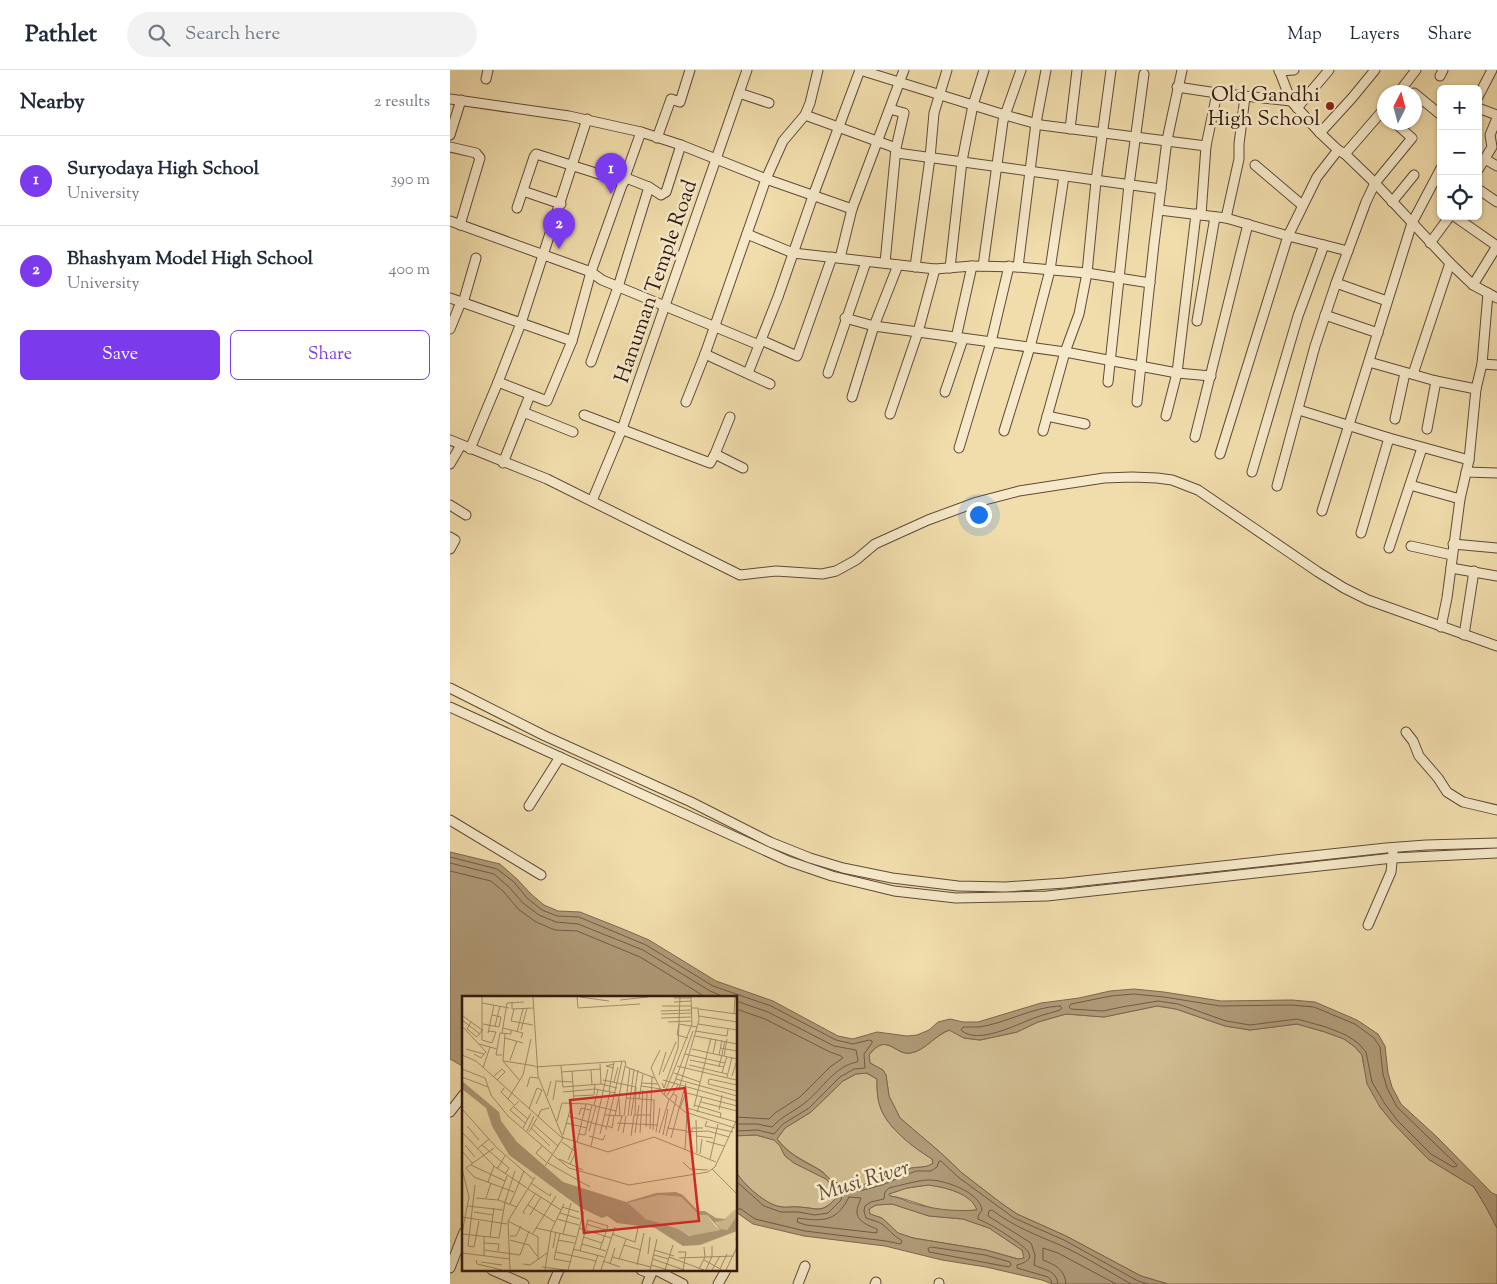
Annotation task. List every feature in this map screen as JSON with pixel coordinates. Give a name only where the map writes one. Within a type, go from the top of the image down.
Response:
[{"type":"street","points":[[657,138],[671,99],[680,102],[690,70]]},
{"type":"street","name":"Hanuman Temple Road","points":[[592,501],[622,428],[747,70]]},
{"type":"street","points":[[686,402],[705,354],[766,179],[794,120],[805,115],[818,70]]},
{"type":"street","points":[[748,373],[794,253],[860,70],[1036,123],[1206,146]]},
{"type":"street","points":[[450,221],[591,272],[602,280],[714,328],[797,356],[836,258],[852,209],[904,70]]},
{"type":"street","points":[[915,267],[930,158],[934,113],[947,70]]},
{"type":"street","points":[[950,268],[962,161],[973,105],[984,70]]},
{"type":"street","points":[[983,266],[1005,115],[1021,70]]},
{"type":"street","points":[[959,448],[1014,266],[1046,70]]},
{"type":"street","points":[[1070,129],[1076,70]]},
{"type":"street","points":[[1044,431],[1065,352],[1080,314],[1087,273],[1096,181],[1111,70]]},
{"type":"street","points":[[1137,402],[1161,189],[1177,87],[1182,70]]},
{"type":"street","points":[[1294,70],[1279,70],[1294,104],[1320,132],[1375,183],[1450,263],[1473,284],[1497,298]]},
{"type":"street","points":[[1294,104],[1329,70]]},
{"type":"street","points":[[1320,132],[1375,70]]},
{"type":"street","points":[[1406,85],[1416,70]]},
{"type":"street","points":[[1482,89],[1492,70]]},
{"type":"street","points":[[1108,382],[1118,278],[1144,74]]},
{"type":"street","points":[[1177,87],[1294,104]]},
{"type":"street","points":[[739,93],[769,104]]},
{"type":"street","points":[[1166,416],[1177,373],[1199,215],[1206,146],[1217,93]]},
{"type":"street","points":[[1226,218],[1239,159],[1245,97]]},
{"type":"street","points":[[450,99],[587,120],[641,132],[681,145],[766,179],[852,209]]},
{"type":"street","points":[[450,135],[460,100]]},
{"type":"street","points":[[1422,100],[1437,112]]},
{"type":"street","points":[[885,263],[897,150],[904,113],[890,109]]},
{"type":"street","points":[[1482,110],[1497,116],[1490,135],[1492,146],[1482,164]]},
{"type":"street","points":[[805,115],[878,141],[897,150],[930,158],[1161,189]]},
{"type":"street","points":[[1220,454],[1288,236],[1302,205],[1317,177],[1377,119]]},
{"type":"street","points":[[470,449],[521,323],[587,120]]},
{"type":"street","points":[[1277,486],[1315,346],[1336,283],[1375,183],[1412,138],[1403,130]]},
{"type":"street","points":[[498,382],[547,400],[572,341],[591,272],[641,132]]},
{"type":"street","points":[[517,208],[536,154],[650,187],[661,195],[666,192],[681,145]]},
{"type":"street","points":[[450,147],[476,153],[480,158],[460,225]]},
{"type":"street","points":[[1485,159],[1497,166]]},
{"type":"street","points":[[1255,165],[1302,205]]},
{"type":"street","points":[[1392,202],[1414,175]]},
{"type":"street","points":[[1322,511],[1412,224],[1437,175]]},
{"type":"street","points":[[1004,431],[1030,347],[1050,270],[1064,176]]},
{"type":"street","points":[[591,362],[618,287],[650,187]]},
{"type":"street","points":[[523,191],[561,204]]},
{"type":"street","points":[[1482,192],[1497,202]]},
{"type":"street","points":[[1159,210],[1226,218],[1348,251]]},
{"type":"street","points":[[1196,321],[1215,217]]},
{"type":"street","points":[[1430,243],[1447,220]]},
{"type":"street","points":[[1459,220],[1496,251],[1473,284]]},
{"type":"street","points":[[1195,437],[1248,224]]},
{"type":"street","points":[[747,234],[794,253],[866,262],[935,269],[972,266],[1014,266],[1087,273],[1150,283]]},
{"type":"street","points":[[1252,472],[1298,316],[1324,245]]},
{"type":"street","points":[[450,329],[462,303],[476,258]]},
{"type":"street","points":[[828,372],[866,262]]},
{"type":"street","points":[[1395,419],[1409,373],[1450,263]]},
{"type":"street","points":[[852,397],[874,326],[898,264]]},
{"type":"street","points":[[945,392],[960,338],[972,266]]},
{"type":"street","points":[[890,414],[918,332],[935,269]]},
{"type":"street","points":[[1336,283],[1387,301]]},
{"type":"street","points":[[1441,627],[1447,598],[1460,499],[1469,460],[1476,389],[1482,364],[1488,293]]},
{"type":"street","points":[[450,298],[572,341]]},
{"type":"street","points":[[1325,315],[1378,333]]},
{"type":"street","points":[[846,318],[874,326],[1065,352],[1177,373],[1211,376]]},
{"type":"street","points":[[705,354],[770,384]]},
{"type":"street","points":[[1369,362],[1436,381],[1476,389]]},
{"type":"street","points":[[1482,364],[1497,365]]},
{"type":"street","points":[[1427,429],[1436,381]]},
{"type":"street","points":[[503,462],[530,395]]},
{"type":"street","points":[[1299,410],[1422,448],[1469,460]]},
{"type":"street","points":[[523,412],[573,432]]},
{"type":"street","points":[[584,415],[710,463],[730,417]]},
{"type":"street","points":[[1047,416],[1085,424]]},
{"type":"street","points":[[1361,533],[1389,438]]},
{"type":"street","points":[[450,440],[547,479],[740,575],[776,571],[822,574],[836,571],[856,560],[875,544],[928,520],[999,495],[1104,478],[1132,477],[1172,480],[1198,490],[1344,588],[1368,600],[1497,646]]},
{"type":"street","points":[[450,464],[461,444]]},
{"type":"street","points":[[1389,548],[1422,448]]},
{"type":"street","points":[[715,454],[743,468]]},
{"type":"street","points":[[1466,472],[1497,473]]},
{"type":"street","points":[[1410,485],[1460,499]]},
{"type":"street","points":[[450,505],[466,515]]},
{"type":"street","points":[[450,537],[455,540],[450,548]]},
{"type":"street","points":[[1453,544],[1497,548]]},
{"type":"street","points":[[1412,546],[1452,555]]},
{"type":"street","points":[[1451,568],[1497,576]]},
{"type":"street","points":[[1464,635],[1474,571]]},
{"type":"street","points":[[450,688],[545,736],[691,802],[770,842],[810,858],[843,868],[892,878],[958,886],[1005,887],[1075,882],[1394,847],[1497,843]]},
{"type":"street","points":[[450,707],[788,861],[832,876],[894,891],[956,898],[1047,896],[1393,858],[1497,853]]},
{"type":"street","points":[[1406,732],[1413,741],[1419,756],[1447,792],[1462,802],[1497,810]]},
{"type":"street","points":[[529,806],[560,757]]},
{"type":"street","points":[[450,820],[542,875]]},
{"type":"street","points":[[1368,925],[1391,872],[1394,847]]},
{"type":"street","points":[[450,1112],[462,1097]]},
{"type":"street","points":[[450,1268],[462,1238]]},
{"type":"street","points":[[798,1284],[805,1266]]},
{"type":"street","points":[[497,1272],[524,1284]]},
{"type":"street","points":[[553,1284],[558,1272]]},
{"type":"street","points":[[647,1284],[653,1272],[683,1284]]},
{"type":"street","points":[[718,1284],[725,1272]]},
{"type":"shaded area","points":[[1157,1006],[1176,1009],[1225,1026],[1250,1030],[1297,1024],[1344,1039],[1355,1047],[1362,1055],[1364,1067],[1380,1107],[1393,1123],[1428,1159],[1474,1187],[1486,1207],[1497,1228],[1497,1284],[1168,1284],[1141,1276],[1066,1236],[1017,1214],[962,1173],[900,1118],[889,1096],[886,1075],[883,1070],[870,1063],[869,1055],[875,1048],[881,1045],[890,1046],[905,1053],[911,1053],[921,1049],[950,1030],[964,1038],[980,1040],[1017,1032],[1038,1022],[1066,1014],[1104,1017]]},
{"type":"shaded area","points":[[866,1073],[877,1079],[879,1103],[888,1122],[909,1143],[932,1159],[933,1163],[927,1166],[911,1168],[870,1183],[860,1185],[840,1184],[831,1180],[821,1171],[792,1153],[777,1139],[785,1128],[811,1112],[843,1081],[856,1074]]},
{"type":"shaded area","points":[[756,1135],[774,1140],[780,1146],[785,1156],[794,1163],[826,1179],[837,1191],[837,1197],[827,1206],[819,1209],[776,1206],[763,1199],[750,1189],[738,1175],[738,1136]]},
{"type":"shaded area","points":[[928,1185],[942,1187],[964,1195],[974,1204],[977,1210],[945,1211],[890,1196],[889,1194],[907,1188]]},
{"type":"shaded area","points":[[892,1204],[929,1216],[963,1219],[989,1228],[1022,1250],[1025,1258],[1018,1259],[986,1250],[913,1238],[898,1233],[882,1218],[870,1214],[869,1209],[876,1205]]},
{"type":"water","points":[[450,852],[500,864],[544,905],[558,911],[580,912],[649,940],[716,981],[773,1001],[838,1036],[853,1039],[877,1032],[907,1036],[917,1035],[929,1030],[938,1022],[950,1019],[963,1022],[978,1022],[1041,1003],[1079,998],[1110,991],[1134,989],[1221,1001],[1292,1000],[1315,1002],[1357,1020],[1378,1034],[1385,1046],[1388,1073],[1392,1087],[1401,1104],[1437,1137],[1492,1193],[1497,1195],[1497,1228],[1474,1187],[1428,1159],[1380,1107],[1367,1084],[1362,1055],[1355,1047],[1344,1039],[1297,1024],[1250,1030],[1225,1026],[1176,1009],[1157,1006],[1104,1017],[1066,1014],[1038,1022],[1017,1032],[980,1040],[964,1038],[949,1030],[939,1035],[926,1046],[911,1053],[905,1053],[891,1046],[881,1045],[875,1048],[869,1055],[870,1063],[883,1070],[886,1075],[889,1096],[900,1118],[962,1173],[1001,1203],[1017,1214],[1066,1236],[1141,1276],[1168,1284],[1052,1284],[986,1267],[942,1260],[885,1246],[804,1236],[753,1224],[738,1213],[738,1175],[756,1194],[776,1206],[782,1207],[823,1208],[832,1203],[837,1197],[837,1191],[826,1179],[794,1163],[785,1156],[780,1146],[774,1140],[756,1135],[738,1136],[738,996],[462,996],[462,1066],[450,1059]],"holes":[[[867,1073],[877,1079],[879,1103],[888,1122],[909,1143],[932,1159],[933,1163],[927,1166],[911,1168],[870,1183],[860,1185],[840,1184],[795,1156],[777,1139],[785,1128],[811,1112],[843,1081],[856,1074]],[[928,1185],[942,1187],[963,1195],[974,1204],[977,1210],[960,1211],[934,1208],[909,1202],[889,1194],[907,1188]],[[892,1204],[929,1216],[963,1219],[989,1228],[1022,1250],[1024,1258],[1018,1259],[986,1250],[913,1238],[898,1233],[882,1218],[870,1214],[869,1209],[876,1205]]]},
{"type":"place","name":"Old Gandhi High School","points":[[1330,106]]},
{"type":"place","name":"Suryodaya High School","points":[[611,194]]},
{"type":"place","name":"Bhashyam Model High School","points":[[559,249]]},
{"type":"water label","name":"Musi River","points":[[863,1179]]}]
